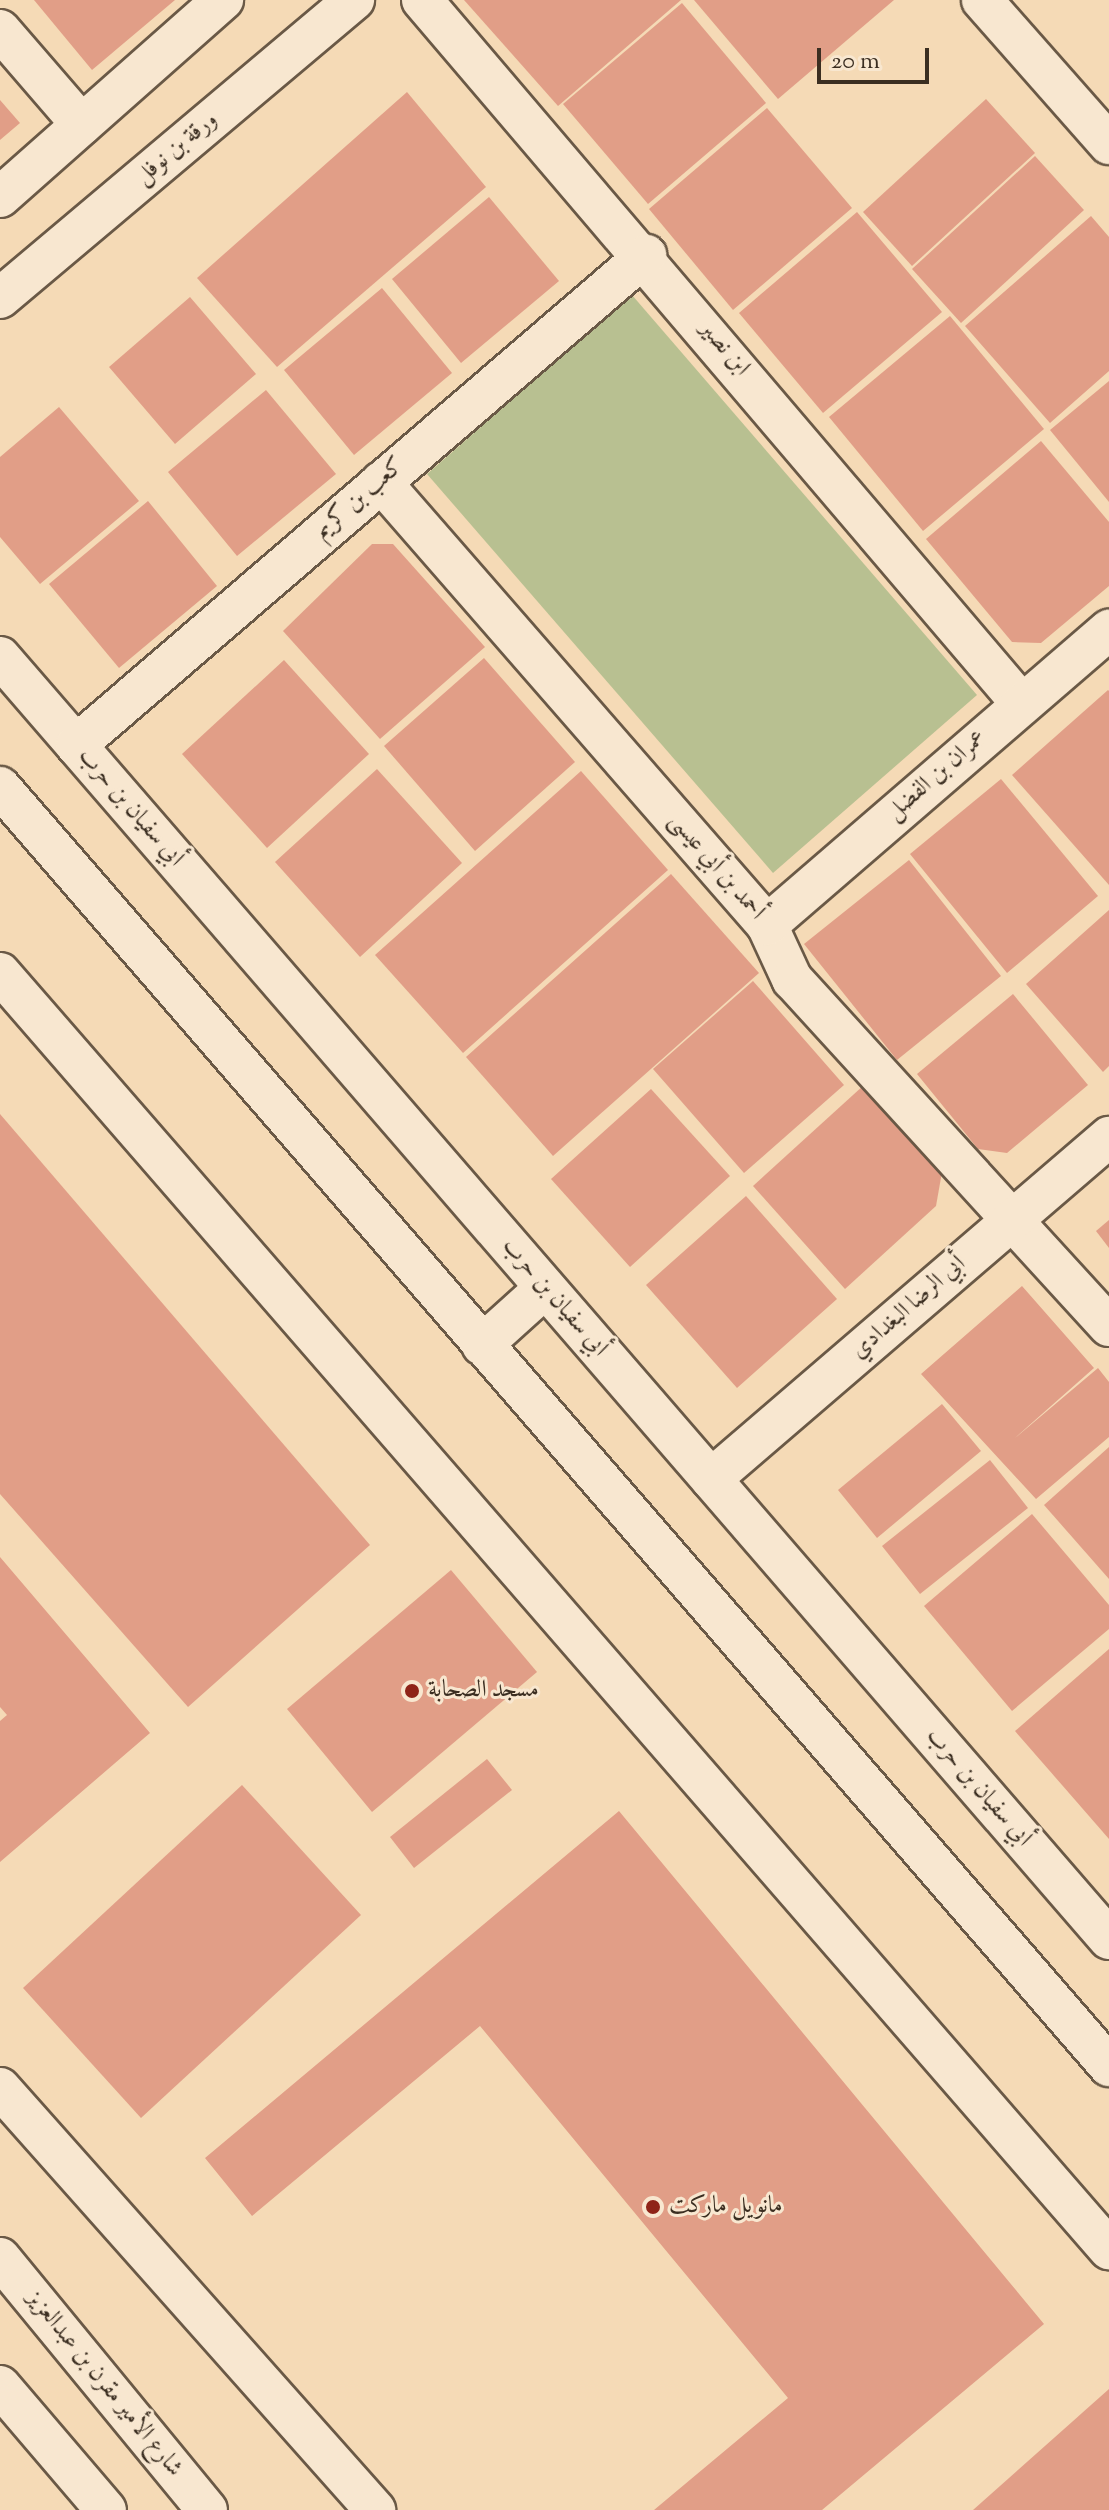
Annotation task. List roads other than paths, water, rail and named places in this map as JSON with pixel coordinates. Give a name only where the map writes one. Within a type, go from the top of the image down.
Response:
[{"type":"street","points":[[0,197],[223,0]]},
{"type":"street","name":"ورقة بن نوفل","points":[[0,298],[354,0]]},
{"type":"street","name":"ابن نصير","points":[[422,0],[646,255],[1021,703]]},
{"type":"street","points":[[1001,7],[1109,144]]},
{"type":"street","points":[[0,30],[82,125]]},
{"type":"street","name":"كعب بن كريم","points":[[76,745],[646,255]]},
{"type":"street","name":"أحمد بن أبي عيسى","points":[[381,482],[767,925],[792,979],[1014,1218],[1109,1326]]},
{"type":"street","name":"عمران بن الفضل","points":[[767,925],[1109,630]]},
{"type":"street","name":"أبي سفيان بن حرب","points":[[0,657],[1109,1939]]},
{"type":"street","points":[[0,787],[1109,2066]]},
{"type":"street","points":[[0,973],[1109,2249]]},
{"type":"street","name":"أبي الرضا البغدادي","points":[[711,1479],[1109,1137]]},
{"type":"street","points":[[482,1345],[545,1288]]},
{"type":"street","points":[[0,2088],[375,2510]]},
{"type":"street","name":"شارع الأمير مقرن بن عبدالعزيز","points":[[0,2258],[207,2510]]},
{"type":"street","points":[[0,2386],[106,2510]]},
{"type":"place","name":"مسجد الصحابة","points":[[412,1691]]},
{"type":"place","name":"مانويل ماركت","points":[[653,2207]]}]
